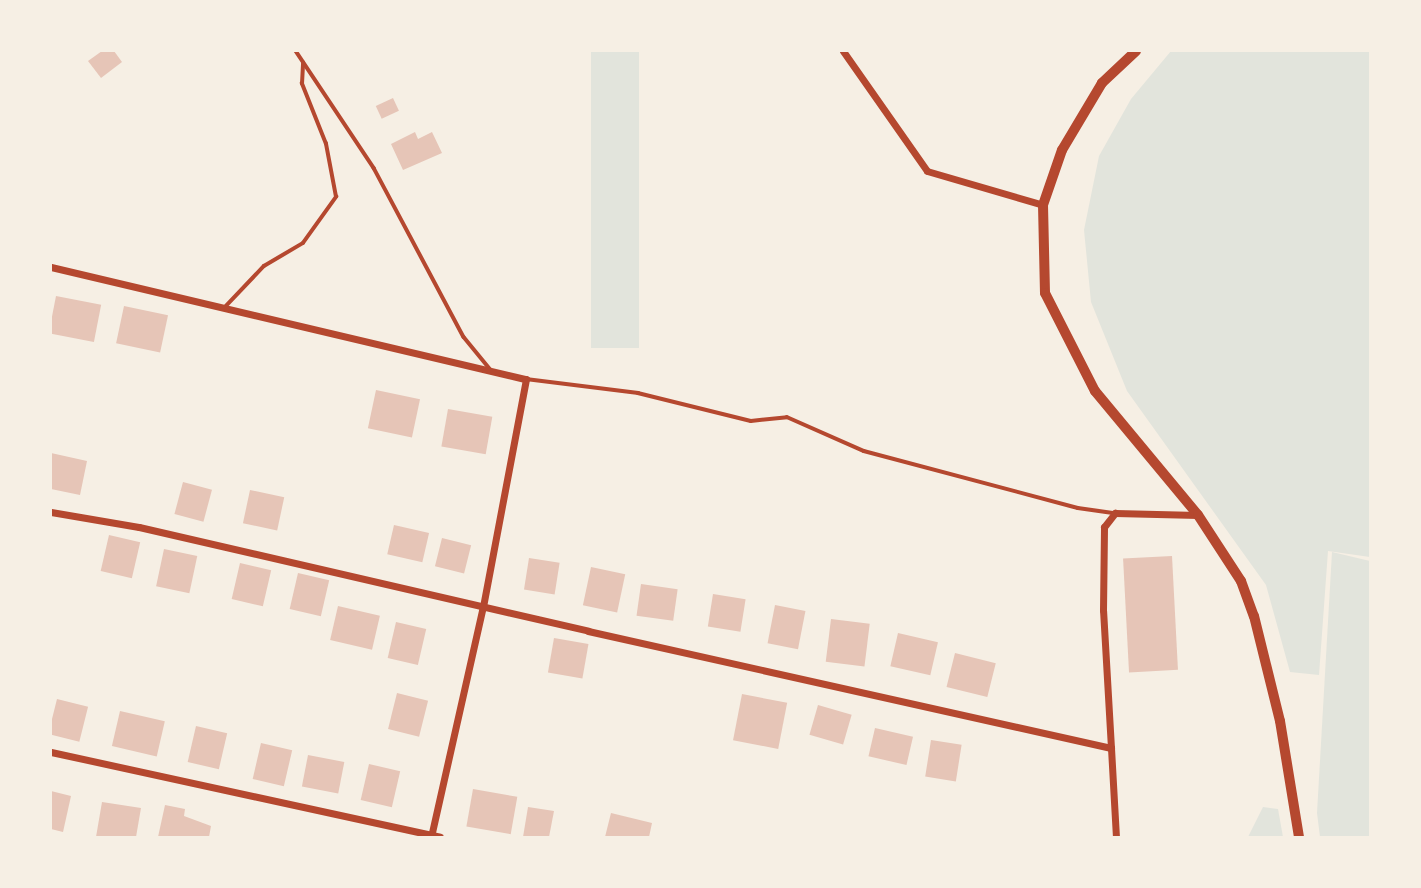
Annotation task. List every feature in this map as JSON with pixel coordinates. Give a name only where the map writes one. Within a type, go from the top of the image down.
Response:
[{"type":"main road","points":[[1136,51],[1102,83],[1062,150],[1043,205],[1045,293],[1095,391],[1198,515],[1241,580],[1254,616],[1280,721],[1299,837]]},
{"type":"street","points":[[843,51],[927,171],[1043,205]]},
{"type":"street","points":[[51,267],[526,379],[483,606],[434,837],[51,752]]},
{"type":"street","points":[[51,512],[139,527],[1111,748]]},
{"type":"street","points":[[1116,837],[1103,596],[1104,527],[1115,513],[1198,515]]},
{"type":"lane","points":[[296,51],[374,168],[464,337],[492,371]]},
{"type":"lane","points":[[225,308],[264,266],[303,243],[336,197],[326,144],[302,84],[303,61]]},
{"type":"lane","points":[[526,379],[638,393],[751,421],[787,417],[864,451],[1078,508],[1115,513]]},
{"type":"shaded area","points":[[591,51],[639,51],[639,348],[591,348]]},
{"type":"shaded area","points":[[1171,51],[1370,51],[1370,557],[1328,551],[1319,675],[1290,672],[1266,585],[1127,391],[1091,302],[1084,230],[1099,156],[1131,99]]},
{"type":"shaded area","points":[[1332,552],[1370,561],[1370,837],[1320,837],[1317,813]]},
{"type":"shaded area","points":[[1263,807],[1278,809],[1283,837],[1248,837]]},
{"type":"building","points":[[102,51],[114,51],[122,62],[101,78],[88,61]]},
{"type":"building","points":[[393,98],[399,111],[382,119],[376,106]]},
{"type":"building","points":[[415,132],[418,139],[432,132],[442,153],[403,170],[391,144]]},
{"type":"building","points":[[56,296],[101,305],[94,342],[51,334]]},
{"type":"building","points":[[124,306],[168,315],[160,353],[116,343]]},
{"type":"building","points":[[376,390],[420,399],[412,438],[368,428]]},
{"type":"building","points":[[448,409],[492,417],[486,454],[441,446]]},
{"type":"building","points":[[51,453],[87,461],[80,495],[51,489]]},
{"type":"building","points":[[183,482],[212,490],[203,522],[174,514]]},
{"type":"building","points":[[250,490],[284,497],[277,531],[243,523]]},
{"type":"building","points":[[394,525],[429,533],[422,562],[387,554]]},
{"type":"building","points":[[109,535],[140,542],[132,578],[101,571]]},
{"type":"building","points":[[442,538],[471,545],[464,573],[435,566]]},
{"type":"building","points":[[164,549],[197,556],[189,593],[156,586]]},
{"type":"building","points":[[1172,556],[1178,670],[1129,672],[1123,559]]},
{"type":"building","points":[[529,558],[560,563],[555,594],[524,590]]},
{"type":"building","points":[[240,563],[271,570],[263,606],[232,599]]},
{"type":"building","points":[[591,567],[625,574],[617,612],[583,605]]},
{"type":"building","points":[[298,573],[329,580],[321,616],[290,609]]},
{"type":"building","points":[[641,584],[678,589],[673,621],[637,616]]},
{"type":"building","points":[[713,594],[746,599],[740,632],[708,627]]},
{"type":"building","points":[[775,605],[805,611],[798,649],[768,643]]},
{"type":"building","points":[[338,606],[380,616],[372,650],[330,640]]},
{"type":"building","points":[[831,619],[870,624],[864,666],[826,662]]},
{"type":"building","points":[[396,622],[426,629],[418,665],[388,658]]},
{"type":"building","points":[[898,633],[938,642],[930,675],[890,666]]},
{"type":"building","points":[[554,638],[588,644],[582,679],[548,672]]},
{"type":"building","points":[[955,653],[996,663],[987,697],[947,687]]},
{"type":"building","points":[[397,693],[428,701],[419,737],[388,729]]},
{"type":"building","points":[[742,694],[787,703],[778,749],[733,740]]},
{"type":"building","points":[[57,699],[88,707],[79,742],[51,735]]},
{"type":"building","points":[[818,705],[852,715],[843,744],[809,735]]},
{"type":"building","points":[[120,711],[165,721],[157,756],[112,746]]},
{"type":"building","points":[[196,726],[227,733],[219,769],[188,762]]},
{"type":"building","points":[[875,728],[913,737],[906,765],[868,756]]},
{"type":"building","points":[[931,740],[962,745],[956,781],[925,777]]},
{"type":"building","points":[[261,743],[292,750],[284,786],[253,779]]},
{"type":"building","points":[[308,755],[344,762],[338,793],[302,786]]},
{"type":"building","points":[[369,764],[400,771],[392,807],[361,800]]},
{"type":"building","points":[[473,789],[517,797],[511,834],[466,826]]},
{"type":"building","points":[[51,791],[71,796],[63,832],[51,829]]},
{"type":"building","points":[[102,802],[141,808],[136,837],[96,837]]},
{"type":"building","points":[[165,805],[185,809],[184,816],[211,826],[209,837],[158,837]]},
{"type":"building","points":[[528,807],[554,811],[549,837],[523,837]]},
{"type":"building","points":[[611,813],[652,823],[649,837],[605,837]]}]
